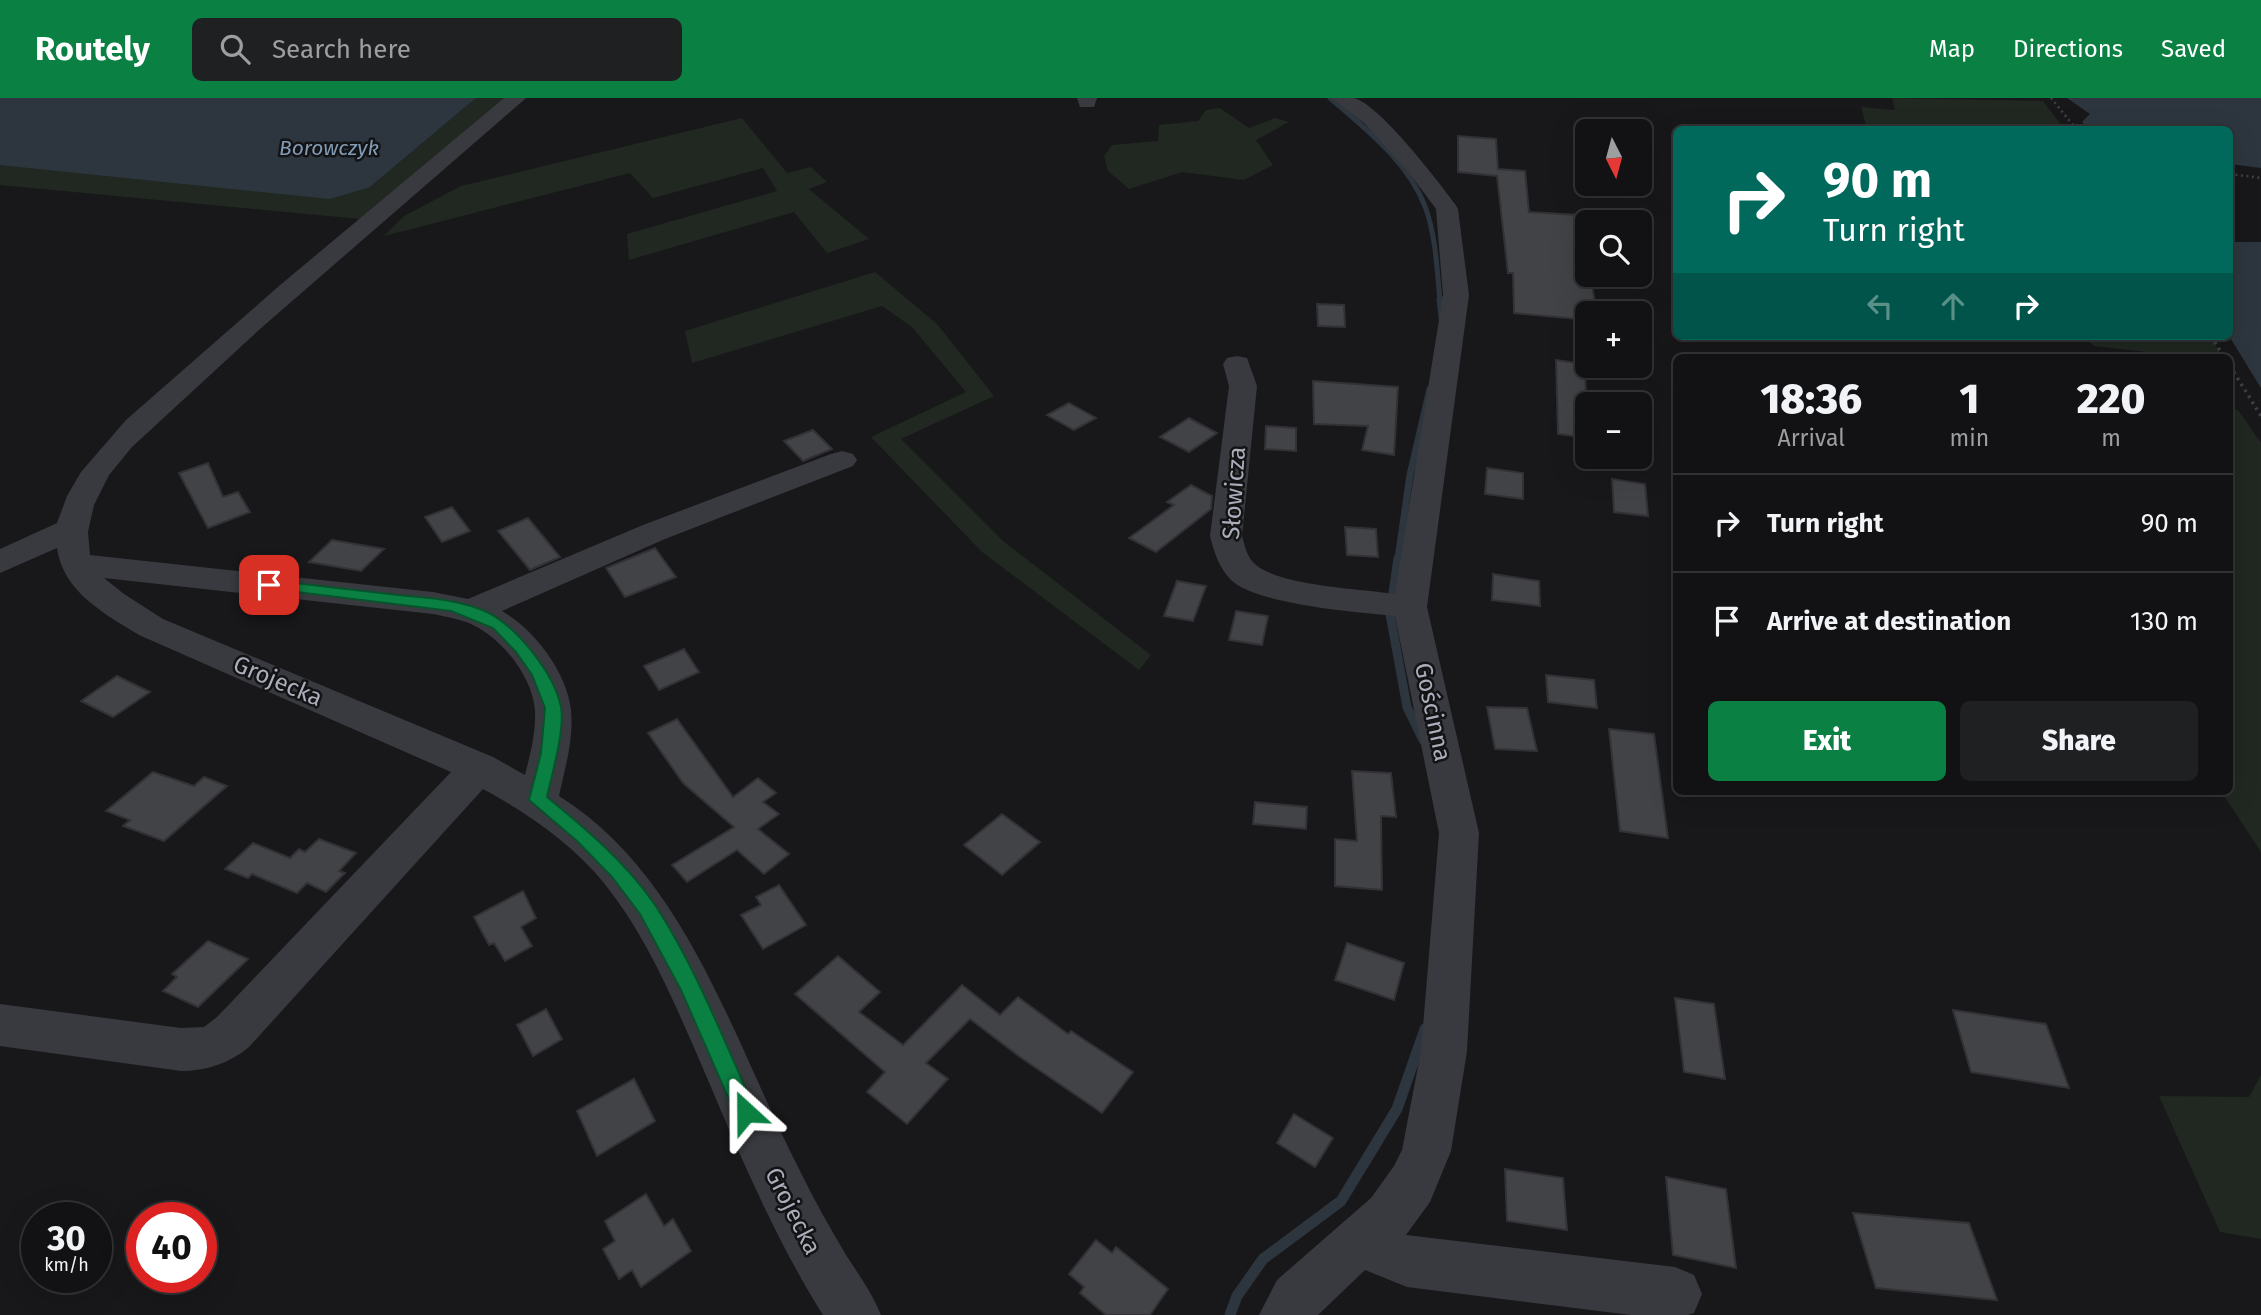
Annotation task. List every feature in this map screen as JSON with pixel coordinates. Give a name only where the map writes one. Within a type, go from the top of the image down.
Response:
[{"type":"street","points":[[75,546],[80,500],[97,472],[155,410],[287,291],[516,98]]},
{"type":"street","name":"Gościnna","points":[[1286,1315],[1314,1282],[1389,1216],[1403,1198],[1426,1151],[1444,1051],[1460,833],[1410,607],[1457,295],[1447,209],[1375,109],[1342,98]]},
{"type":"street","name":"Słowicza","points":[[1237,364],[1242,386],[1226,536],[1232,558],[1247,576],[1285,589],[1410,607]]},
{"type":"street","points":[[470,611],[654,532],[842,460]]},
{"type":"street","points":[[0,562],[75,546],[424,601],[470,611],[498,625],[532,662],[547,690],[553,708],[552,729],[538,800]]},
{"type":"street","name":"Grojecka","points":[[75,546],[88,583],[101,596],[151,626],[479,766],[538,800],[583,836],[618,872],[647,908],[689,985],[780,1189],[825,1272],[854,1315]]},
{"type":"street","points":[[0,1025],[172,1049],[199,1051],[216,1045],[233,1032],[479,766]]},
{"type":"street","points":[[1365,1238],[1378,1250],[1407,1261],[1675,1294]]},
{"type":"path","points":[[2051,98],[2074,126]]},
{"type":"path","points":[[2233,174],[2261,177]]},
{"type":"path","points":[[2233,371],[2261,416]]},
{"type":"shaded area","points":[[476,98],[504,98],[360,219],[0,185],[0,163],[370,187]]},
{"type":"shaded area","points":[[1892,98],[2043,101],[2062,126],[1866,126],[1861,107],[1895,110]]},
{"type":"shaded area","points":[[1220,108],[1249,128],[1275,118],[1289,122],[1256,140],[1273,165],[1244,180],[1182,172],[1129,189],[1108,171],[1104,156],[1112,145],[1158,141],[1159,125],[1198,121],[1206,110]]},
{"type":"shaded area","points":[[742,118],[787,173],[811,167],[827,182],[809,189],[869,239],[827,253],[794,212],[629,260],[627,234],[777,191],[763,168],[653,198],[630,173],[384,236],[404,216],[461,186]]},
{"type":"shaded area","points":[[875,272],[937,324],[994,396],[901,439],[1003,541],[1151,655],[1139,670],[982,552],[871,437],[966,392],[912,327],[882,306],[692,363],[685,331]]},
{"type":"shaded area","points":[[2087,340],[2212,340],[2221,354],[2164,354],[2094,346]]},
{"type":"shaded area","points":[[2233,409],[2238,410],[2261,443],[2261,852],[2224,795],[2233,795]]},
{"type":"shaded area","points":[[2261,1075],[2261,1239],[2220,1232],[2159,1096],[2249,1097]]},
{"type":"water","name":"Borowczyk","points":[[0,98],[476,98],[370,187],[330,199],[0,165]]},
{"type":"water","points":[[2067,98],[2261,98],[2261,168],[2233,164],[2233,126],[2086,126],[2082,122],[2090,114]]},
{"type":"water","points":[[2233,242],[2261,242],[2261,388],[2231,340]]},
{"type":"building","points":[[1458,136],[1496,139],[1498,169],[1525,171],[1529,212],[1575,215],[1575,287],[1592,287],[1595,301],[1575,301],[1575,319],[1514,313],[1513,273],[1508,273],[1497,176],[1458,172]]},
{"type":"building","points":[[1317,304],[1344,305],[1345,327],[1318,326]]},
{"type":"building","points":[[1556,360],[1575,363],[1575,378],[1585,378],[1586,392],[1575,392],[1575,436],[1558,434]]},
{"type":"building","points":[[1313,381],[1398,387],[1394,455],[1362,450],[1368,426],[1314,424]]},
{"type":"building","points":[[1069,403],[1096,418],[1074,430],[1047,415]]},
{"type":"building","points":[[1189,418],[1217,433],[1189,452],[1160,437]]},
{"type":"building","points":[[1266,426],[1296,428],[1296,451],[1265,449]]},
{"type":"building","points":[[813,430],[832,449],[803,461],[784,441]]},
{"type":"building","points":[[208,463],[223,497],[238,492],[250,512],[208,528],[179,473]]},
{"type":"building","points":[[1487,468],[1523,473],[1523,499],[1485,494]]},
{"type":"building","points":[[1612,479],[1645,484],[1648,516],[1614,512]]},
{"type":"building","points":[[1191,485],[1212,496],[1211,509],[1156,552],[1129,538],[1174,505],[1167,502]]},
{"type":"building","points":[[452,507],[470,531],[442,542],[425,517]]},
{"type":"building","points":[[528,518],[560,557],[530,570],[498,531]]},
{"type":"building","points":[[1345,527],[1376,529],[1378,557],[1347,555]]},
{"type":"building","points":[[332,540],[384,549],[361,571],[309,562]]},
{"type":"building","points":[[655,548],[676,577],[625,597],[606,568]]},
{"type":"building","points":[[1493,574],[1539,581],[1540,606],[1492,600]]},
{"type":"building","points":[[1177,581],[1206,586],[1193,621],[1164,616]]},
{"type":"building","points":[[1236,611],[1268,616],[1262,645],[1229,640]]},
{"type":"building","points":[[684,649],[699,672],[659,690],[644,666]]},
{"type":"building","points":[[1546,675],[1594,680],[1597,708],[1548,702]]},
{"type":"building","points":[[117,676],[150,692],[113,717],[81,701]]},
{"type":"building","points":[[1487,707],[1527,708],[1537,751],[1495,749]]},
{"type":"building","points":[[677,719],[733,797],[758,778],[776,793],[763,802],[779,814],[758,829],[789,854],[764,874],[737,850],[687,882],[672,865],[734,827],[683,783],[648,733]]},
{"type":"building","points":[[1609,729],[1654,734],[1668,838],[1620,831]]},
{"type":"building","points":[[1352,771],[1391,773],[1396,817],[1381,816],[1382,890],[1335,886],[1335,839],[1357,841]]},
{"type":"building","points":[[153,772],[194,786],[204,777],[227,786],[164,841],[123,826],[130,820],[106,811]]},
{"type":"building","points":[[1255,802],[1307,807],[1306,829],[1253,824]]},
{"type":"building","points":[[1002,814],[1040,842],[1002,875],[964,845]]},
{"type":"building","points":[[319,839],[356,853],[339,871],[345,873],[326,892],[307,883],[297,893],[252,874],[248,878],[225,869],[253,843],[290,858],[299,849],[305,852]]},
{"type":"building","points":[[779,885],[806,925],[763,949],[741,915],[761,905],[756,897]]},
{"type":"building","points":[[523,891],[536,918],[521,927],[532,946],[505,961],[494,943],[489,945],[474,917]]},
{"type":"building","points":[[208,941],[248,959],[198,1007],[163,991],[177,977],[172,974]]},
{"type":"building","points":[[1347,943],[1404,963],[1394,1000],[1335,980]]},
{"type":"building","points":[[838,956],[880,992],[859,1012],[903,1045],[962,985],[1000,1015],[1018,997],[1068,1034],[1071,1031],[1133,1072],[1102,1113],[970,1019],[926,1063],[948,1079],[907,1124],[867,1092],[885,1072],[795,994]]},
{"type":"building","points":[[1675,998],[1714,1004],[1725,1079],[1684,1072]]},
{"type":"building","points":[[546,1009],[562,1039],[533,1056],[517,1025]]},
{"type":"building","points":[[1953,1010],[2046,1024],[2069,1088],[1971,1072]]},
{"type":"building","points":[[634,1079],[655,1121],[597,1156],[577,1111]]},
{"type":"building","points":[[1294,1114],[1333,1138],[1315,1167],[1277,1143]]},
{"type":"building","points":[[1505,1169],[1563,1178],[1567,1230],[1507,1221]]},
{"type":"building","points":[[1666,1177],[1726,1189],[1736,1268],[1673,1255]]},
{"type":"building","points":[[646,1194],[664,1226],[673,1219],[691,1251],[641,1287],[632,1270],[619,1279],[603,1249],[615,1241],[605,1221]]},
{"type":"building","points":[[1853,1213],[1969,1223],[1997,1300],[1876,1288]]},
{"type":"building","points":[[1096,1240],[1112,1253],[1116,1247],[1168,1289],[1150,1315],[1106,1315],[1080,1293],[1084,1287],[1069,1274]]},
{"type":"waterway","points":[[1330,98],[1398,161],[1418,192],[1432,231],[1440,301]]},
{"type":"waterway","points":[[1440,299],[1442,318]]},
{"type":"waterway","points":[[1398,559],[1410,475],[1430,389]]},
{"type":"waterway","points":[[1398,558],[1390,614],[1407,707],[1423,740]]},
{"type":"waterway","points":[[1230,1315],[1237,1296],[1263,1259],[1341,1201],[1397,1109],[1425,1029]]},
{"type":"route","points":[[269,585],[452,606],[498,625],[521,649],[539,674],[553,708],[549,753],[538,800],[583,836],[618,872],[647,908],[689,985],[746,1112]]}]
